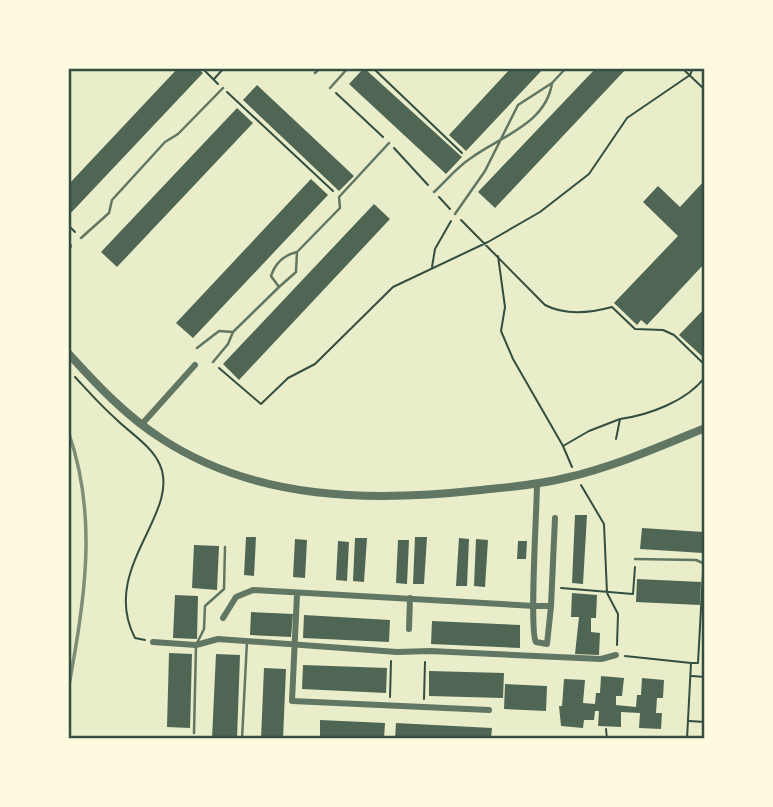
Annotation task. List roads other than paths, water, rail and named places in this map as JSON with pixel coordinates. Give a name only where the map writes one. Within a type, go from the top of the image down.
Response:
[{"type":"street","points":[[68,353],[118,405],[175,446],[259,482],[334,496],[409,498],[537,484],[589,472],[642,455],[705,428]]},
{"type":"street","points":[[142,424],[195,365]]},
{"type":"street","points":[[537,484],[533,636],[536,642],[547,644],[553,588],[555,518]]},
{"type":"street","points":[[223,618],[236,597],[244,592],[410,598],[551,607]]},
{"type":"street","points":[[298,594],[292,701],[489,710]]},
{"type":"street","points":[[409,629],[410,598]]},
{"type":"street","points":[[153,642],[196,645],[218,639],[426,652],[601,659],[616,655]]},
{"type":"lane","points":[[315,74],[320,68]]},
{"type":"lane","points":[[330,88],[348,68]]},
{"type":"lane","points":[[455,214],[485,171],[518,105],[552,83],[566,68]]},
{"type":"lane","points":[[573,68],[584,68]]},
{"type":"lane","points":[[434,192],[469,159],[534,118],[550,96],[552,83]]},
{"type":"lane","points":[[81,238],[109,213],[112,200],[165,142],[178,134],[223,88]]},
{"type":"lane","points":[[279,287],[271,276],[274,267],[297,252],[340,208],[339,197],[389,144]]},
{"type":"lane","points":[[213,362],[228,344],[233,332],[296,272],[297,252]]},
{"type":"lane","points":[[197,348],[219,331],[233,332]]},
{"type":"lane","points":[[194,733],[196,645],[204,629],[205,606],[223,589],[225,547]]},
{"type":"lane","points":[[635,559],[696,560],[704,564]]},
{"type":"lane","points":[[242,739],[247,641]]},
{"type":"railway","points":[[68,431],[78,463],[86,528],[83,593],[68,691]]}]
